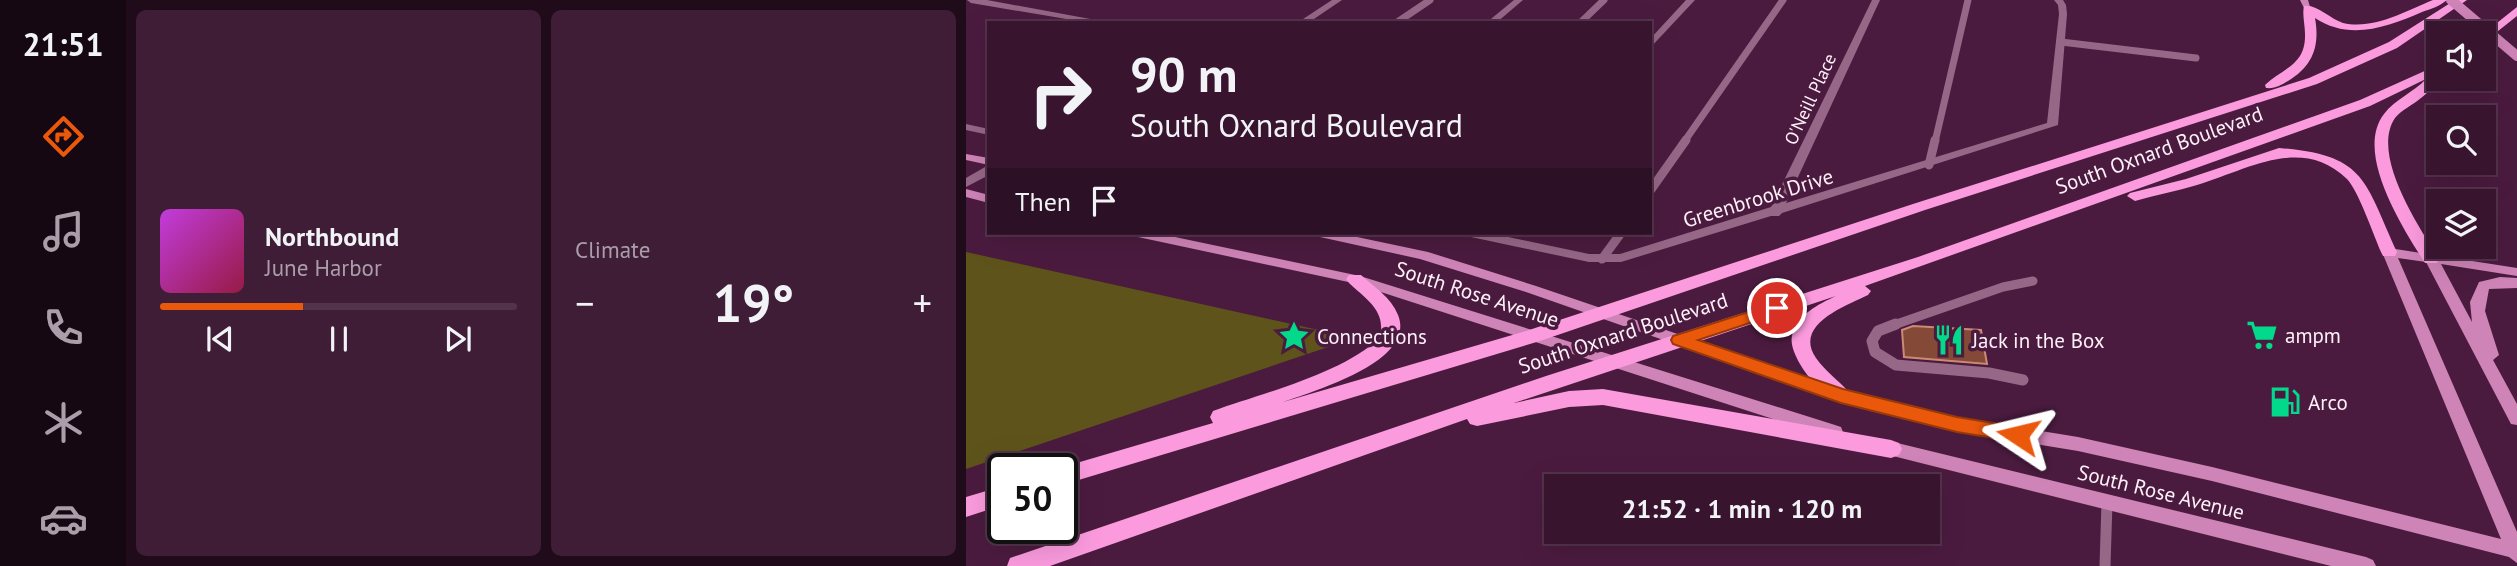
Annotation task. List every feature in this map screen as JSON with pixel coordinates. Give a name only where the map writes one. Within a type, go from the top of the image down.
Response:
[{"type":"main road","points":[[2306,4],[2328,23],[2362,29],[2442,0]]},
{"type":"main road","points":[[2451,0],[2517,57]]},
{"type":"main road","name":"South Oxnard Boulevard","points":[[1078,471],[1533,335],[2324,76],[2393,45],[2462,0]]},
{"type":"main road","points":[[2203,116],[2291,75],[2303,64],[2313,43],[2306,4]]},
{"type":"main road","points":[[2496,29],[2517,10]]},
{"type":"main road","name":"South Oxnard Boulevard","points":[[1019,566],[1615,361],[1924,261],[2365,103],[2426,77]]},
{"type":"main road","points":[[2426,85],[2389,116],[2381,132],[2379,144],[2384,168],[2426,249]]},
{"type":"main road","points":[[2046,217],[2191,182],[2279,152],[2300,152],[2336,164],[2356,179],[2517,552]]},
{"type":"main road","points":[[966,157],[987,162]]},
{"type":"main road","points":[[966,193],[987,198]]},
{"type":"main road","name":"South Rose Avenue","points":[[1147,235],[1354,279],[1615,361],[1744,405],[1891,449],[2366,566]]},
{"type":"main road","name":"South Rose Avenue","points":[[1329,235],[1423,256],[1603,312],[1841,396],[1957,424],[2078,444],[2212,474],[2517,552]]},
{"type":"main road","points":[[2389,252],[2426,258]]},
{"type":"main road","points":[[2431,259],[2517,272]]},
{"type":"main road","points":[[2431,259],[2517,419]]},
{"type":"main road","points":[[1841,396],[1807,361],[1801,348],[1800,336],[1804,327],[1828,307],[1924,261]]},
{"type":"main road","points":[[1103,463],[1362,363],[1383,346],[1391,333],[1390,318],[1384,307],[1354,279]]},
{"type":"main road","points":[[2508,403],[2476,305],[2477,295],[2484,285],[2517,283]]},
{"type":"main road","points":[[1415,430],[1569,400],[1603,397],[1891,449]]},
{"type":"main road","points":[[966,507],[987,500]]},
{"type":"street","points":[[971,0],[1096,21]]},
{"type":"street","points":[[1304,21],[1338,0]]},
{"type":"street","points":[[1493,21],[1519,0]]},
{"type":"street","points":[[1652,43],[1690,0]]},
{"type":"street","name":"O'Neill Place","points":[[1775,213],[1876,0]]},
{"type":"street","points":[[2058,0],[2063,8],[2061,42]]},
{"type":"street","name":"Greenbrook Drive","points":[[1488,235],[1602,259],[1636,256],[2052,125],[2061,42]]},
{"type":"street","points":[[966,127],[987,132]]},
{"type":"street","points":[[966,183],[987,171]]},
{"type":"lane","points":[[1399,21],[1430,0]]},
{"type":"lane","points":[[1582,21],[1604,0]]},
{"type":"lane","points":[[1652,188],[1783,0]]},
{"type":"lane","points":[[1929,165],[1968,0]]},
{"type":"lane","points":[[2061,42],[2196,58]]},
{"type":"lane","points":[[1602,259],[1620,235]]},
{"type":"lane","points":[[2023,380],[1989,373],[1896,365],[1883,360],[1875,352],[1872,341],[1878,331],[1934,309],[2003,287],[2033,281]]},
{"type":"lane","points":[[2105,566],[2107,502]]},
{"type":"shaded area","points":[[966,252],[1355,338],[1014,453],[987,453],[987,462],[966,469]]},
{"type":"building","points":[[1913,326],[1981,330],[1987,364],[1904,357],[1902,330]]},
{"type":"place","name":"ampm","points":[[2262,335]]},
{"type":"place","name":"Connections","points":[[1294,336]]},
{"type":"place","name":"Jack in the Box","points":[[1949,340]]},
{"type":"place","name":"Arco","points":[[2285,402]]},
{"type":"route","points":[[1777,308],[1679,340],[1841,396],[1957,424],[2018,435]]}]
